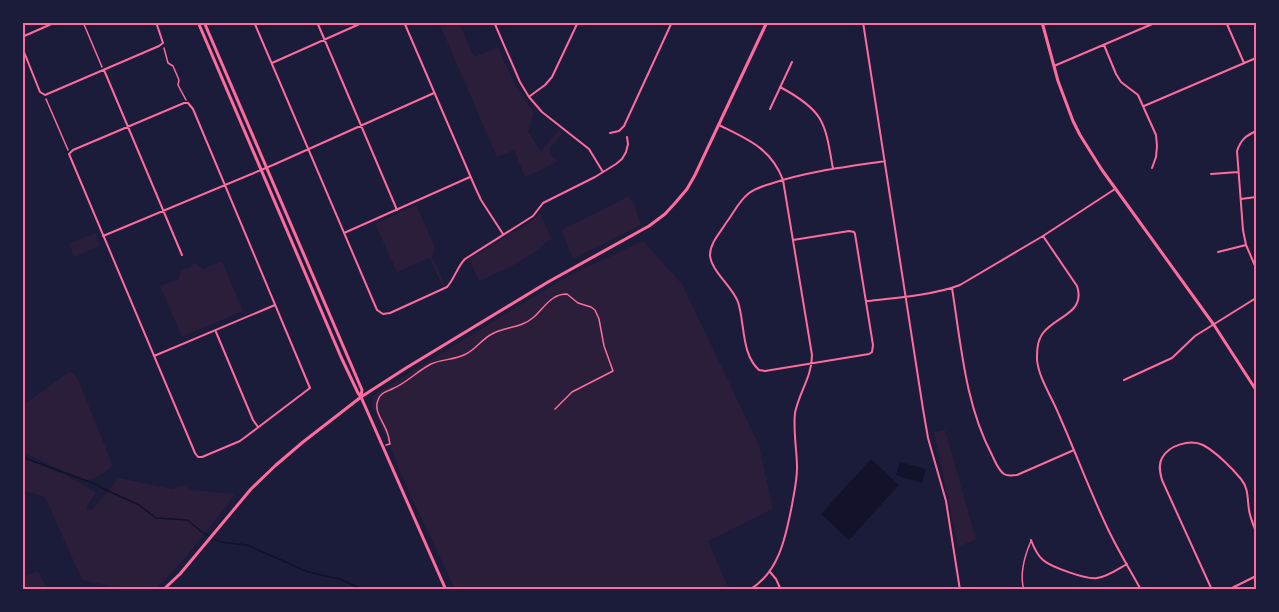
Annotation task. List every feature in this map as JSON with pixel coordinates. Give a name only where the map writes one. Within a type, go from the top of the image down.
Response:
[{"type":"street","points":[[22,37],[56,22]]},
{"type":"street","points":[[22,47],[40,92],[44,95],[156,48],[163,43],[156,22]]},
{"type":"street","points":[[198,22],[341,357],[446,590]]},
{"type":"street","points":[[204,22],[362,390],[361,397]]},
{"type":"street","points":[[254,22],[375,307],[381,313],[389,314],[447,287],[463,260],[533,216],[546,201],[603,172],[622,159],[628,144],[627,137]]},
{"type":"street","points":[[317,22],[397,210]]},
{"type":"street","points":[[272,63],[364,22]]},
{"type":"street","points":[[404,22],[470,177],[481,200],[503,234]]},
{"type":"street","points":[[494,22],[520,82],[529,97],[542,112],[591,151],[603,172]]},
{"type":"street","points":[[529,97],[552,77],[578,22]]},
{"type":"street","points":[[610,133],[624,126],[672,22]]},
{"type":"street","points":[[163,590],[180,574],[251,489],[276,465],[361,397],[509,305],[639,233],[671,208],[687,189],[698,170],[767,22]]},
{"type":"street","points":[[862,22],[928,438],[946,501],[960,590]]},
{"type":"street","points":[[1042,22],[1072,122],[1115,189],[1214,325],[1257,390]]},
{"type":"street","points":[[1054,66],[1157,22]]},
{"type":"street","points":[[1226,22],[1244,63]]},
{"type":"street","points":[[1104,45],[1121,82],[1138,95],[1144,106],[1157,140],[1156,157],[1152,168]]},
{"type":"street","points":[[1144,106],[1257,58]]},
{"type":"street","points":[[771,109],[792,62]]},
{"type":"street","points":[[104,70],[182,255]]},
{"type":"street","points":[[780,87],[799,97],[816,112],[827,134],[833,170]]},
{"type":"street","points":[[103,236],[266,168],[434,93]]},
{"type":"street","points":[[188,103],[193,109],[310,388],[233,445],[205,457],[198,457],[69,154],[73,150],[188,103]]},
{"type":"street","points":[[719,125],[756,144],[777,167],[783,180],[812,355],[808,378],[795,414],[797,471],[786,536],[781,551],[769,571],[749,590]]},
{"type":"street","points":[[1257,131],[1239,143],[1237,151],[1246,244],[1257,268]]},
{"type":"street","points":[[793,240],[854,232],[867,301],[872,352],[812,364],[759,370],[756,368],[746,343],[737,300],[714,268],[710,255],[714,241],[744,197],[755,189],[802,174],[885,161]]},
{"type":"street","points":[[1211,174],[1238,172]]},
{"type":"street","points":[[344,233],[470,177]]},
{"type":"street","points":[[867,301],[960,285],[1043,236],[1115,189]]},
{"type":"street","points":[[1241,199],[1257,197]]},
{"type":"street","points":[[1043,236],[1080,294],[1075,308],[1042,334],[1038,341],[1037,362],[1106,525],[1141,590]]},
{"type":"street","points":[[1218,252],[1246,244]]},
{"type":"street","points":[[952,288],[971,401],[984,439],[1002,473],[1009,476],[1017,475],[1074,450]]},
{"type":"street","points":[[1124,380],[1172,358],[1196,336],[1257,298]]},
{"type":"street","points":[[154,356],[275,304]]},
{"type":"street","points":[[215,330],[258,428]]},
{"type":"street","points":[[1212,590],[1160,474],[1162,458],[1167,452],[1191,442],[1203,445],[1242,480],[1248,492],[1249,512],[1257,532]]},
{"type":"street","points":[[1031,540],[1036,553],[1046,563],[1086,578],[1096,579],[1127,564]]},
{"type":"street","points":[[769,571],[781,590]]},
{"type":"street","points":[[1228,590],[1257,576]]},
{"type":"lane","points":[[1024,590],[1022,584],[1024,562],[1031,540]]},
{"type":"path","points":[[83,22],[104,70]]},
{"type":"path","points":[[163,43],[168,63],[173,66],[179,80],[178,85],[188,103]]},
{"type":"path","points":[[44,95],[69,154]]},
{"type":"path","points":[[383,447],[390,444],[376,407],[382,394],[408,381],[431,364],[464,356],[493,333],[518,327],[536,315],[551,299],[557,295],[567,294],[578,303],[596,310],[604,346],[613,371],[572,392],[555,409]]},
{"type":"shaded area","points":[[439,23],[459,23],[474,57],[498,47],[509,73],[534,112],[528,132],[541,151],[558,131],[562,134],[550,148],[551,155],[558,161],[525,177],[514,150],[497,157]]},
{"type":"shaded area","points":[[629,196],[641,225],[573,259],[561,230]]},
{"type":"shaded area","points":[[416,205],[435,247],[432,257],[445,285],[442,286],[430,258],[397,272],[375,224]]},
{"type":"shaded area","points":[[540,213],[551,238],[517,263],[479,281],[469,259],[529,223]]},
{"type":"shaded area","points":[[95,233],[100,246],[74,257],[69,244]]},
{"type":"shaded area","points":[[643,241],[682,284],[759,445],[773,509],[708,541],[729,589],[455,589],[409,492],[373,407],[372,396],[568,276]]},
{"type":"shaded area","points":[[222,261],[243,311],[182,337],[160,286],[179,279],[181,269],[189,268],[194,263],[203,269]]},
{"type":"shaded area","points":[[69,372],[78,379],[113,466],[90,479],[81,480],[23,452],[23,405]]},
{"type":"shaded area","points":[[945,430],[976,539],[958,547],[934,432]]},
{"type":"shaded area","points":[[23,457],[69,477],[96,492],[86,508],[92,510],[118,478],[173,489],[182,485],[192,490],[233,494],[234,496],[181,563],[159,585],[145,591],[117,587],[82,580],[45,497],[23,490]]},
{"type":"shaded area","points":[[871,459],[899,485],[849,540],[821,514]]},
{"type":"shaded area","points":[[900,462],[926,469],[922,483],[896,475]]},
{"type":"shaded area","points":[[38,571],[47,589],[23,589],[23,577]]},
{"type":"waterway","points":[[22,457],[98,485],[139,505],[156,518],[187,520],[209,536]]},
{"type":"waterway","points":[[213,538],[219,542],[247,545],[308,572],[340,579],[364,590]]}]
